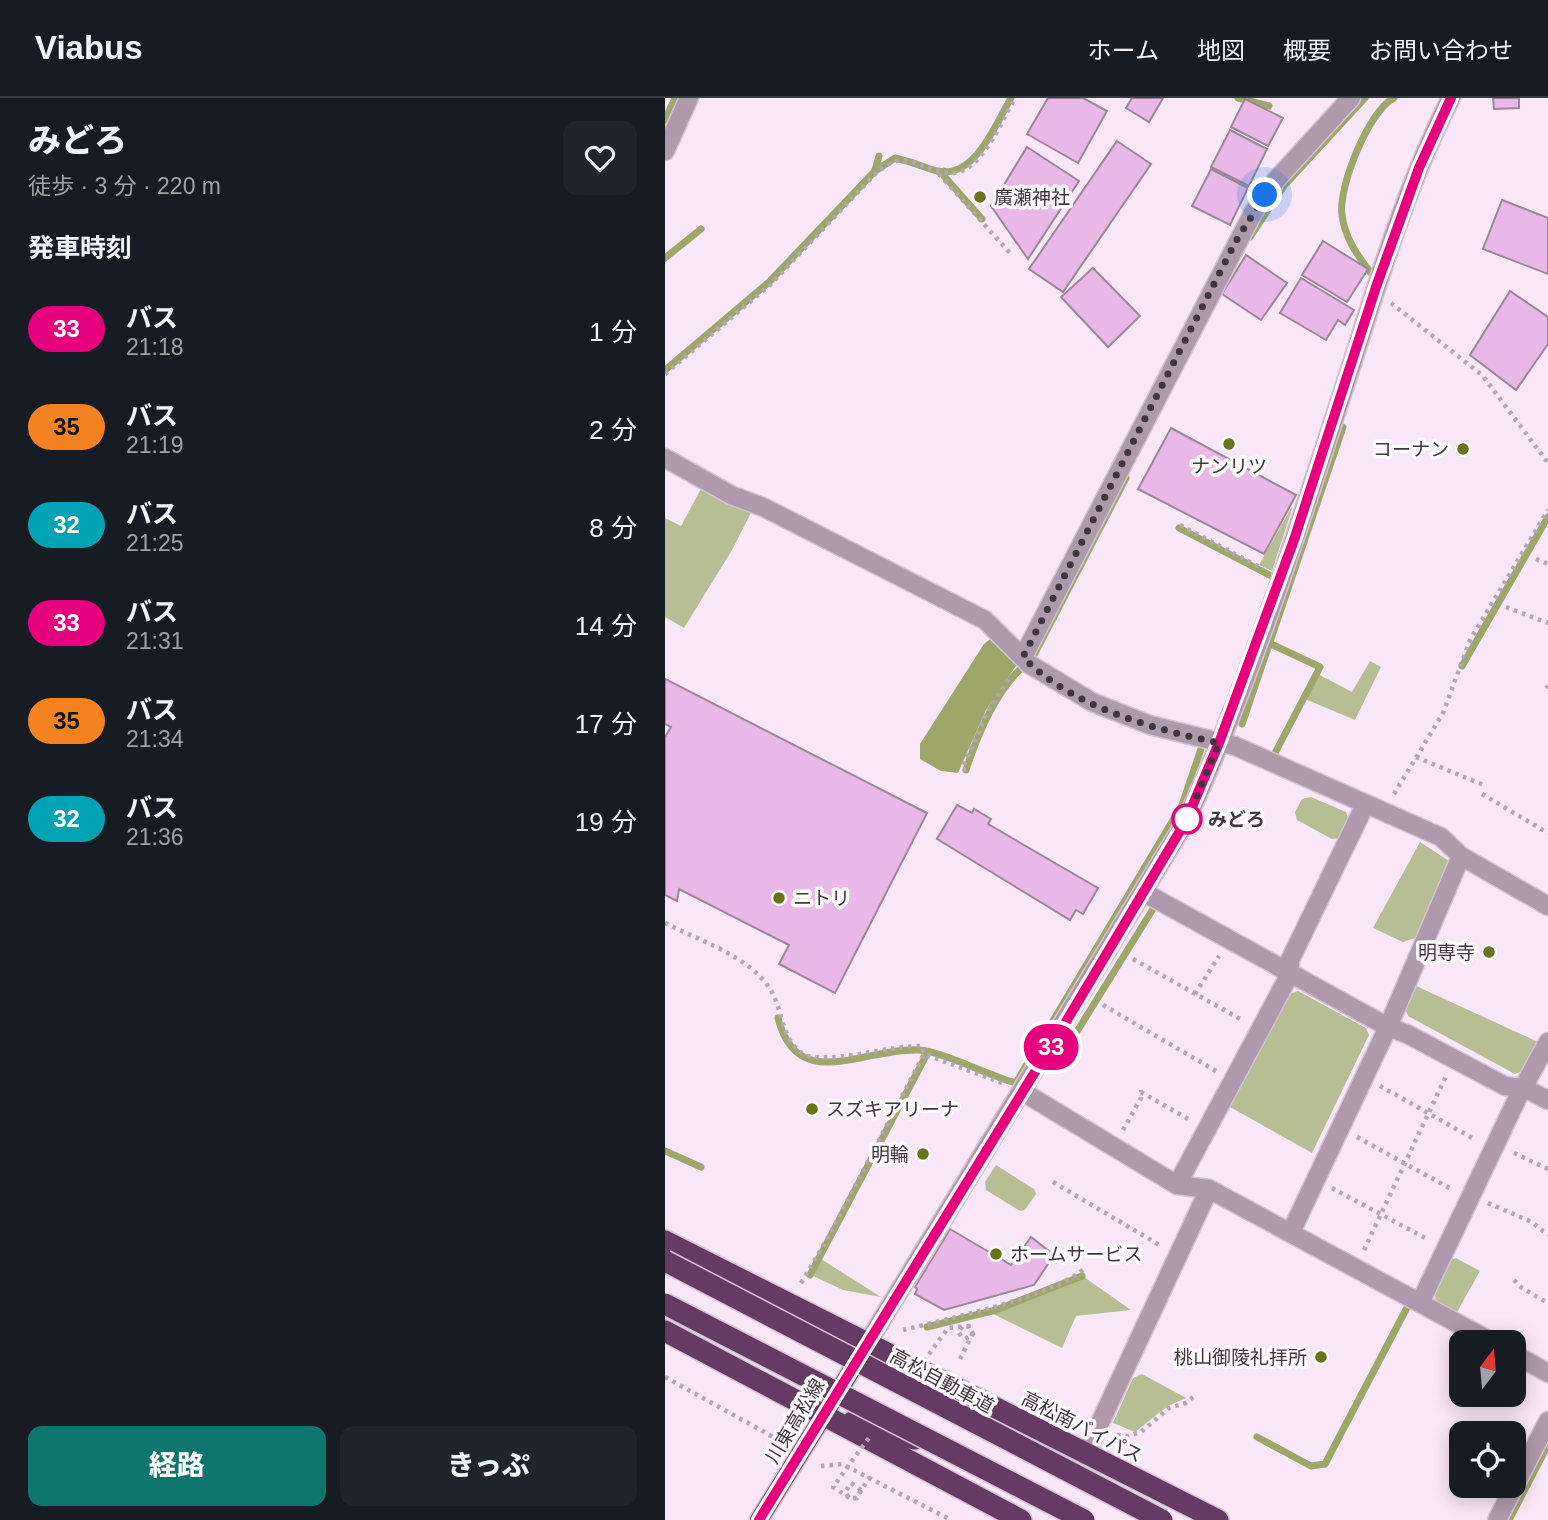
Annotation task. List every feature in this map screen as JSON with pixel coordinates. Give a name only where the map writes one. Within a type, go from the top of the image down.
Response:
[{"type":"highway","name":"高松南バイパス","points":[[665,1241],[1217,1520]]},
{"type":"highway","name":"高松自動車道","points":[[665,1261],[1162,1520]]},
{"type":"highway","points":[[665,1304],[1084,1520]]},
{"type":"highway","points":[[665,1331],[1021,1520]]},
{"type":"highway","points":[[867,1344],[929,1395],[1173,1520]]},
{"type":"highway","points":[[823,1415],[908,1435],[1071,1520]]},
{"type":"main road","name":"川東高松線","points":[[759,1520],[867,1344]]},
{"type":"street","points":[[665,151],[689,98]]},
{"type":"street","points":[[1023,657],[1254,211],[1276,180],[1350,98]]},
{"type":"street","points":[[867,1344],[1145,893],[1186,821],[1219,743],[1281,578],[1376,287],[1419,168],[1451,98]]},
{"type":"street","points":[[665,458],[731,495],[763,507],[985,620],[1023,657],[1069,691],[1150,725],[1235,746],[1441,837],[1461,856],[1548,906]]},
{"type":"street","points":[[1177,1185],[1290,974],[1290,960],[1365,805]]},
{"type":"street","points":[[1291,1232],[1388,1027],[1461,856]]},
{"type":"street","points":[[1145,893],[1388,1027],[1505,1086],[1524,1088],[1548,1100]]},
{"type":"street","points":[[1420,1303],[1494,1146],[1548,1042]]},
{"type":"street","points":[[1023,1093],[1177,1185],[1209,1189],[1470,1330]]},
{"type":"street","points":[[1085,1455],[1209,1189]]},
{"type":"street","points":[[1526,1361],[1548,1373]]},
{"type":"street","points":[[1497,1520],[1548,1422]]},
{"type":"path","points":[[939,174],[965,169],[975,162],[1015,98]]},
{"type":"path","points":[[665,374],[771,284],[877,172],[895,161],[919,165],[939,174],[1010,254]]},
{"type":"path","points":[[1376,287],[1402,314],[1483,376],[1548,463]]},
{"type":"path","points":[[1383,813],[1443,713],[1470,640],[1548,510]]},
{"type":"path","points":[[1180,525],[1281,578]]},
{"type":"path","points":[[1535,559],[1548,564]]},
{"type":"path","points":[[1506,607],[1548,623]]},
{"type":"path","points":[[965,770],[962,769],[970,745],[1023,657]]},
{"type":"path","points":[[1416,757],[1486,786]]},
{"type":"path","points":[[1482,794],[1548,833]]},
{"type":"path","points":[[665,923],[757,973],[774,996],[789,1040],[807,1056],[849,1056],[903,1046],[922,1046],[924,1054],[829,1236],[801,1283]]},
{"type":"path","points":[[1195,994],[1222,950],[1225,939]]},
{"type":"path","points":[[1133,959],[1259,1030]]},
{"type":"path","points":[[1103,1005],[1232,1080]]},
{"type":"path","points":[[924,1054],[1023,1093]]},
{"type":"path","points":[[1354,1268],[1455,1060]]},
{"type":"path","points":[[1364,1078],[1484,1144],[1548,1169]]},
{"type":"path","points":[[1114,1146],[1141,1098],[1141,1092],[1206,1130]]},
{"type":"path","points":[[1340,1128],[1470,1196],[1532,1222],[1548,1235]]},
{"type":"path","points":[[1316,1179],[1446,1248]]},
{"type":"path","points":[[1053,1182],[1177,1255]]},
{"type":"path","points":[[903,1330],[996,1306],[1065,1281],[1086,1268]]},
{"type":"path","points":[[1514,1280],[1522,1288],[1548,1303]]},
{"type":"path","points":[[960,1359],[972,1336],[973,1332],[968,1326],[960,1327],[958,1336],[966,1340],[970,1339],[972,1336],[973,1334],[973,1329],[969,1326],[964,1325]]},
{"type":"path","points":[[665,1377],[788,1446]]},
{"type":"path","points":[[1116,1434],[1128,1436],[1141,1432],[1169,1408],[1187,1403],[1197,1394]]},
{"type":"path","points":[[821,1466],[842,1464],[951,1520]]},
{"type":"path","points":[[843,1494],[855,1499],[861,1493],[859,1486],[851,1483],[846,1486],[846,1495],[855,1499],[860,1495],[870,1477]]},
{"type":"shaded area","points":[[702,487],[753,509],[732,550],[684,628],[665,617],[665,518],[681,526]]},
{"type":"shaded area","points":[[1292,509],[1272,571],[1259,565]]},
{"type":"shaded area","points":[[996,634],[1018,663],[986,710],[958,773],[941,771],[920,759],[920,744],[984,644]]},
{"type":"shaded area","points":[[1370,661],[1381,667],[1355,720],[1305,699],[1318,674],[1352,692]]},
{"type":"shaded area","points":[[1311,797],[1346,812],[1349,820],[1340,838],[1332,839],[1297,820],[1295,812],[1302,799]]},
{"type":"shaded area","points":[[1420,842],[1449,861],[1415,938],[1403,942],[1373,928]]},
{"type":"shaded area","points":[[1414,985],[1538,1042],[1525,1070],[1515,1074],[1408,1016],[1404,1006]]},
{"type":"shaded area","points":[[1298,991],[1366,1028],[1369,1035],[1312,1153],[1230,1107],[1289,994]]},
{"type":"shaded area","points":[[996,1165],[1034,1189],[1036,1194],[1025,1210],[1020,1211],[986,1190],[985,1182]]},
{"type":"shaded area","points":[[1456,1258],[1480,1271],[1456,1314],[1436,1304],[1435,1294],[1451,1260]]},
{"type":"shaded area","points":[[821,1259],[881,1297],[843,1290],[811,1275]]},
{"type":"shaded area","points":[[1084,1277],[1131,1310],[1076,1316],[1062,1348],[991,1313]]},
{"type":"shaded area","points":[[1142,1374],[1186,1398],[1168,1406],[1135,1432],[1113,1423],[1133,1378]]},
{"type":"building","points":[[1048,98],[1083,98],[1107,111],[1078,163],[1027,134]]},
{"type":"building","points":[[1132,98],[1163,98],[1149,122],[1126,108]]},
{"type":"building","points":[[1493,98],[1519,98],[1519,108],[1494,109]]},
{"type":"building","points":[[1245,99],[1283,118],[1268,146],[1231,127]]},
{"type":"building","points":[[1230,130],[1267,149],[1249,186],[1211,167]]},
{"type":"building","points":[[1117,141],[1151,164],[1063,292],[1029,269]]},
{"type":"building","points":[[1027,147],[1079,181],[1028,259],[991,206]]},
{"type":"building","points":[[1211,169],[1248,188],[1230,225],[1192,206]]},
{"type":"building","points":[[1502,200],[1548,218],[1548,274],[1483,249]]},
{"type":"building","points":[[1323,241],[1368,269],[1347,302],[1302,275]]},
{"type":"building","points":[[1246,255],[1287,283],[1261,320],[1222,294]]},
{"type":"building","points":[[1093,268],[1140,316],[1108,347],[1061,297]]},
{"type":"building","points":[[1301,278],[1354,310],[1345,325],[1338,320],[1326,340],[1280,313]]},
{"type":"building","points":[[1510,291],[1548,317],[1548,344],[1516,390],[1470,355]]},
{"type":"building","points":[[1171,428],[1296,495],[1264,554],[1138,489]]},
{"type":"building","points":[[665,679],[927,813],[835,993],[779,964],[789,945],[679,889],[677,901],[665,895],[665,737],[671,727],[665,724]]},
{"type":"building","points":[[957,805],[972,813],[974,809],[991,819],[988,824],[1098,888],[1083,914],[1076,910],[1070,920],[937,839]]},
{"type":"building","points":[[950,1229],[1011,1265],[1031,1237],[1054,1255],[1034,1285],[944,1310],[915,1294],[915,1287]]},
{"type":"waterway","points":[[665,120],[675,98]]},
{"type":"waterway","points":[[665,370],[769,282],[875,171],[895,158],[937,171],[962,167],[983,147],[1011,98]]},
{"type":"waterway","points":[[1238,98],[1269,106]]},
{"type":"waterway","points":[[1250,237],[1284,186],[1365,98]]},
{"type":"waterway","points":[[1371,273],[1349,239],[1342,215],[1342,202],[1357,150],[1375,117],[1384,105],[1394,98]]},
{"type":"waterway","points":[[875,170],[879,156]]},
{"type":"waterway","points":[[944,171],[944,176],[982,219]]},
{"type":"waterway","points":[[665,258],[701,229]]},
{"type":"waterway","points":[[1242,724],[1343,427]]},
{"type":"waterway","points":[[966,770],[991,710],[1009,681],[1032,659],[1126,478]]},
{"type":"waterway","points":[[1462,666],[1548,517]]},
{"type":"waterway","points":[[1179,528],[1281,581]]},
{"type":"waterway","points":[[1271,644],[1320,667],[1275,753]]},
{"type":"waterway","points":[[1017,1081],[1182,805],[1202,746]]},
{"type":"waterway","points":[[1076,1033],[1153,909]]},
{"type":"waterway","points":[[778,1018],[787,1041],[800,1055],[817,1061],[835,1062],[919,1050],[1016,1083]]},
{"type":"waterway","points":[[810,1275],[928,1052]]},
{"type":"waterway","points":[[665,1151],[701,1167]]},
{"type":"waterway","points":[[927,1327],[996,1310],[1082,1276]]},
{"type":"waterway","points":[[1257,1437],[1311,1466],[1325,1464],[1411,1300]]},
{"type":"waterway","points":[[1509,1520],[1548,1445]]},
{"type":"bus line","name":"33","points":[[759,1520],[1145,893],[1186,821],[1202,788],[1294,540],[1376,287],[1419,168],[1451,98]]},
{"type":"place","name":"廣瀬神社","points":[[980,197]]},
{"type":"place","name":"ナンリツ","points":[[1229,444]]},
{"type":"place","name":"コーナン","points":[[1463,449]]},
{"type":"place","name":"みどろ","points":[[1187,819]]},
{"type":"place","name":"ニトリ","points":[[779,898]]},
{"type":"place","name":"明専寺","points":[[1489,952]]},
{"type":"place","name":"スズキアリーナ","points":[[812,1109]]},
{"type":"place","name":"明輪","points":[[923,1154]]},
{"type":"place","name":"ホームサービス","points":[[996,1254]]},
{"type":"place","name":"桃山御陵礼拝所","points":[[1321,1357]]},
{"type":"route","points":[[1187,819],[1186,821],[1219,743],[1150,725],[1092,702],[1069,691],[1023,657],[1236,241],[1265,195]]}]
